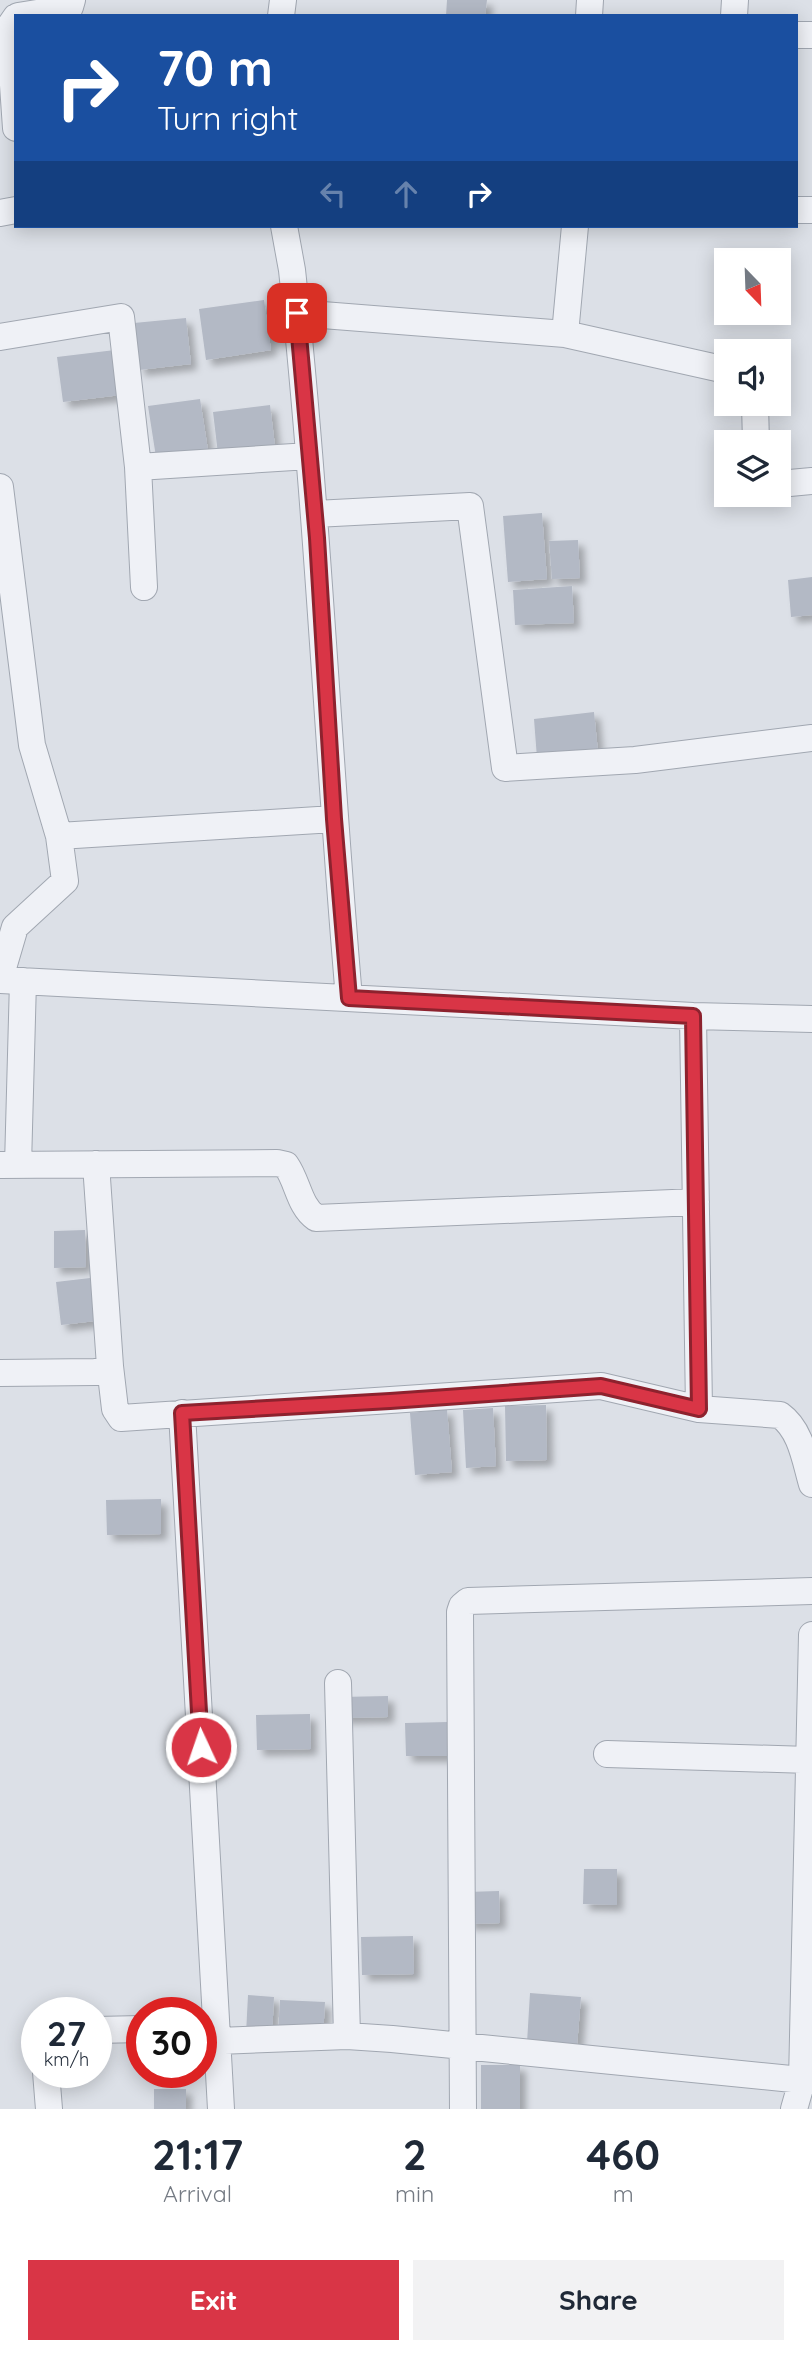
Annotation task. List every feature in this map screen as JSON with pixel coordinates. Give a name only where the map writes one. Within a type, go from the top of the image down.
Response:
[{"type":"street","points":[[30,14],[69,7],[72,0]]},
{"type":"street","points":[[14,20],[9,27],[6,77],[14,118]]},
{"type":"street","points":[[284,228],[297,313],[315,514],[334,819],[349,998]]},
{"type":"street","points":[[565,334],[575,228]]},
{"type":"street","points":[[297,313],[565,334],[714,367]]},
{"type":"street","points":[[0,337],[121,317],[138,467],[144,587]]},
{"type":"street","points":[[138,467],[309,456]]},
{"type":"street","points":[[791,483],[812,481]]},
{"type":"street","points":[[0,487],[32,745],[60,836],[65,881],[15,927],[8,979],[9,1165],[277,1163],[286,1166],[292,1174],[304,1206],[316,1218],[696,1202]]},
{"type":"street","points":[[315,514],[470,506],[505,768],[635,760],[812,738]]},
{"type":"street","points":[[60,836],[334,819]]},
{"type":"street","points":[[8,979],[693,1016],[812,1019]]},
{"type":"street","points":[[693,1016],[699,1409]]},
{"type":"street","points":[[96,1164],[110,1366],[115,1409],[121,1418],[601,1386],[699,1409],[780,1415],[790,1422],[797,1433],[812,1484]]},
{"type":"street","points":[[0,1373],[95,1372],[104,1371],[110,1366]]},
{"type":"street","points":[[182,1413],[210,1997]]},
{"type":"street","points":[[463,2109],[462,1606],[468,1601],[812,1591]]},
{"type":"street","points":[[794,2109],[807,2081],[812,1635]]},
{"type":"street","points":[[338,1683],[347,2036]]},
{"type":"street","points":[[607,1754],[809,1760]]},
{"type":"street","points":[[217,2031],[461,2044],[807,2081]]},
{"type":"street","points":[[217,2074],[221,2109]]},
{"type":"street","points":[[47,2088],[49,2109]]},
{"type":"building","points":[[447,0],[487,0],[485,14],[446,14]]},
{"type":"building","points":[[264,300],[271,350],[206,360],[199,309]]},
{"type":"building","points":[[186,318],[191,364],[139,370],[134,323]]},
{"type":"building","points":[[115,350],[121,395],[63,402],[57,357]]},
{"type":"building","points":[[200,399],[208,450],[156,457],[148,406]]},
{"type":"building","points":[[270,405],[275,446],[218,454],[213,412]]},
{"type":"building","points":[[542,513],[547,579],[508,582],[503,516]]},
{"type":"building","points":[[578,540],[580,578],[552,579],[549,541]]},
{"type":"building","points":[[812,577],[812,615],[791,617],[788,580]]},
{"type":"building","points":[[572,586],[574,623],[515,625],[513,590]]},
{"type":"building","points":[[594,712],[598,752],[537,758],[534,719]]},
{"type":"building","points":[[85,1230],[86,1267],[54,1268],[54,1231]]},
{"type":"building","points":[[90,1278],[95,1321],[61,1325],[56,1282]]},
{"type":"building","points":[[546,1405],[547,1460],[506,1461],[505,1406]]},
{"type":"building","points":[[493,1408],[496,1466],[466,1468],[463,1410]]},
{"type":"building","points":[[447,1409],[452,1472],[415,1475],[410,1413]]},
{"type":"building","points":[[161,1499],[161,1534],[107,1535],[106,1500]]},
{"type":"building","points":[[388,1696],[388,1717],[341,1718],[341,1697]]},
{"type":"building","points":[[310,1714],[311,1749],[257,1750],[256,1715]]},
{"type":"building","points":[[448,1722],[449,1756],[406,1756],[405,1723]]},
{"type":"building","points":[[584,1869],[617,1869],[617,1905],[583,1904]]},
{"type":"building","points":[[499,1891],[500,1923],[467,1924],[466,1892]]},
{"type":"building","points":[[413,1936],[414,1974],[362,1975],[361,1937]]},
{"type":"building","points":[[530,1993],[581,1997],[577,2046],[527,2043]]},
{"type":"building","points":[[248,1995],[274,1997],[272,2035],[246,2034]]},
{"type":"building","points":[[280,2000],[325,2002],[323,2036],[278,2034]]},
{"type":"building","points":[[481,2065],[520,2065],[520,2109],[481,2109]]},
{"type":"building","points":[[154,2089],[186,2089],[186,2109],[154,2109]]},
{"type":"route","points":[[201,1747],[182,1413],[601,1386],[699,1409],[693,1016],[349,998],[334,819],[317,538],[297,313]]}]
